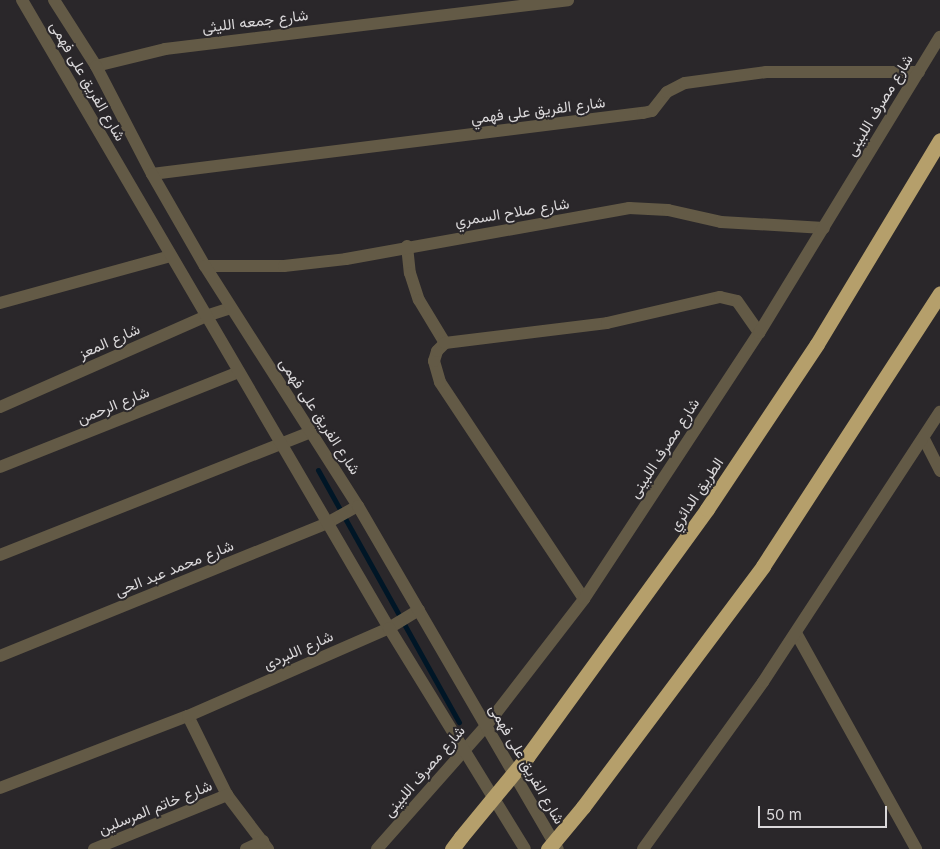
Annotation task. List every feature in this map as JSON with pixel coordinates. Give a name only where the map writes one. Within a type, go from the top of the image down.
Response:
[{"type":"highway","name":"الطريق الدائري","points":[[457,843],[527,757],[707,510],[817,344],[940,140]]},
{"type":"highway","points":[[548,849],[584,807],[763,566],[875,398],[940,293]]},
{"type":"street","name":"شارع الفريق على فهمى","points":[[22,0],[280,443],[330,522],[525,849]]},
{"type":"street","name":"شارع الفريق على فهمى","points":[[54,0],[96,66],[152,174],[205,266],[310,432],[558,849]]},
{"type":"street","name":"شارع جمعه الليثى","points":[[96,66],[165,49],[491,4],[568,0]]},
{"type":"street","name":"شارع مصرف اللبينى","points":[[377,849],[486,726],[584,599],[759,333],[940,37]]},
{"type":"street","name":"شارع الفريق على فهمي","points":[[152,174],[643,113],[652,111],[667,92],[685,83],[766,72],[918,72]]},
{"type":"street","name":"شارع صلاح السمري","points":[[205,266],[253,267],[316,263],[407,246],[649,207],[721,222],[824,228]]},
{"type":"street","points":[[407,246],[410,273],[418,300],[446,343]]},
{"type":"street","points":[[0,303],[170,256]]},
{"type":"street","points":[[584,599],[434,372],[434,361],[446,343],[607,323],[720,297],[737,301],[759,333]]},
{"type":"street","name":"شارع المعز","points":[[0,407],[206,316],[231,308]]},
{"type":"street","name":"شارع الرحمن","points":[[0,468],[239,372]]},
{"type":"street","points":[[643,849],[680,801],[796,633],[940,412]]},
{"type":"street","points":[[0,555],[310,432]]},
{"type":"street","points":[[924,439],[940,471]]},
{"type":"street","name":"شارع محمد عبد الحى","points":[[0,656],[330,522],[354,508]]},
{"type":"street","name":"شارع اللبردى","points":[[0,788],[188,716],[392,626],[416,612]]},
{"type":"street","points":[[796,633],[916,849]]},
{"type":"street","points":[[188,716],[227,795],[266,845],[246,849]]},
{"type":"street","name":"شارع خاتم المرسلين","points":[[94,849],[227,795]]},
{"type":"waterway","points":[[318,470],[459,722]]}]
